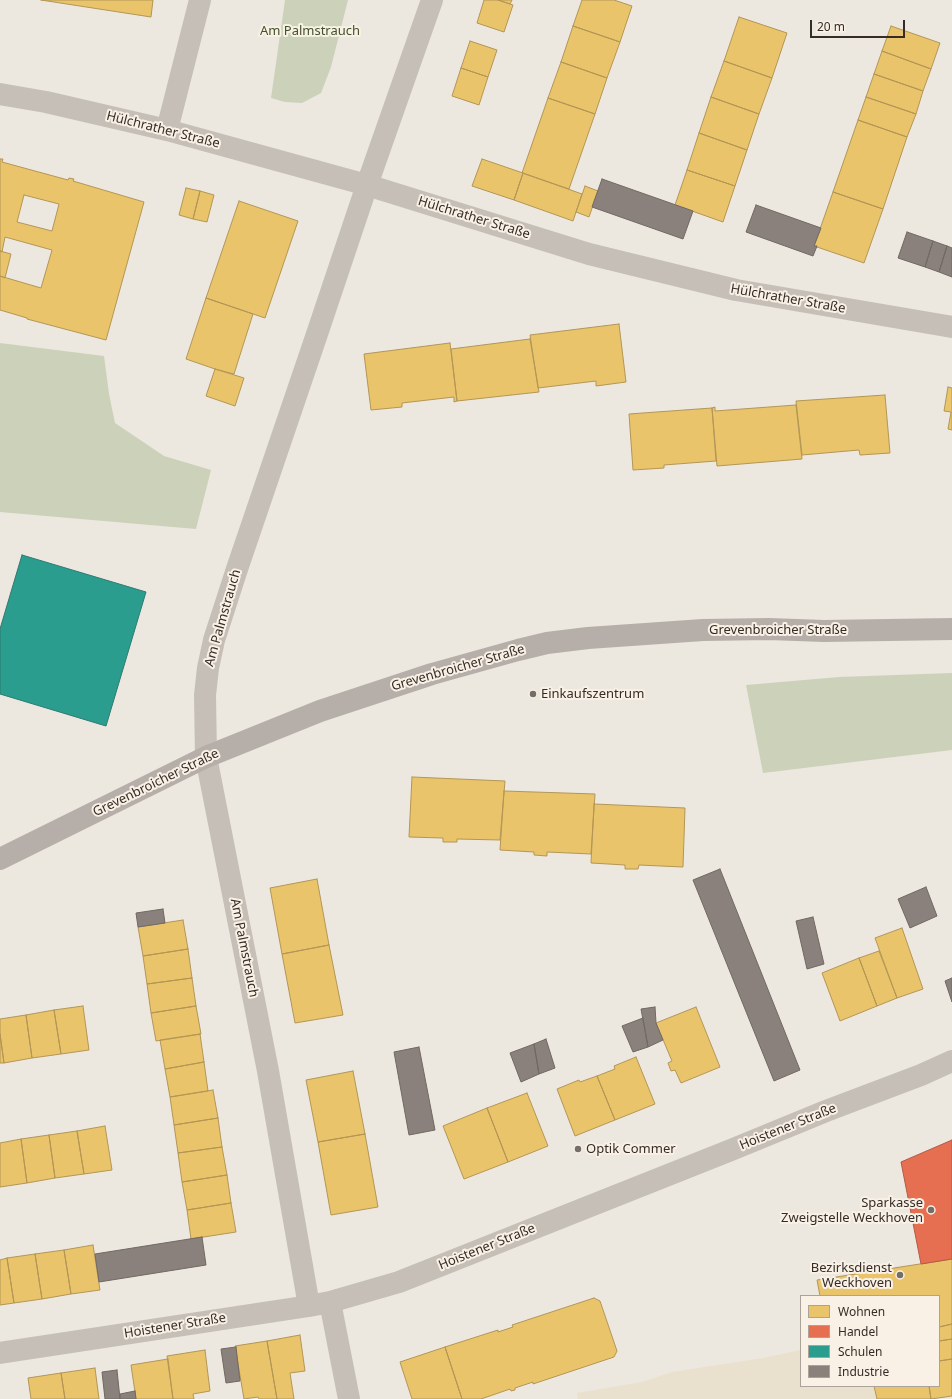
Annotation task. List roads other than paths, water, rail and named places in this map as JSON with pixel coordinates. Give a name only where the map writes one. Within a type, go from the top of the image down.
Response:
[{"type":"main road","name":"Grevenbroicher Straße","points":[[0,859],[206,757],[332,707],[432,674],[547,643],[588,638],[703,630],[769,629],[824,631],[952,629]]},
{"type":"street","points":[[167,130],[200,0]]},
{"type":"street","name":"Am Palmstrauch","points":[[349,1399],[319,1304],[268,1071],[206,757],[206,695],[208,668],[214,640],[237,569],[367,185],[432,0]]},
{"type":"street","name":"Hülchrather Straße","points":[[1,98],[46,102],[167,130],[367,185],[589,254],[736,290],[952,327]]},
{"type":"street","name":"Hoistener Straße","points":[[0,1353],[319,1304],[399,1282],[826,1111],[921,1075],[952,1061]]},
{"type":"place","name":"Einkaufszentrum","points":[[533,694]]},
{"type":"place","name":"Optik Commer","points":[[578,1149]]},
{"type":"place","name":"Sparkasse Zweigstelle Weckhoven","points":[[931,1210]]},
{"type":"place","name":"Bezirksdienst Weckhoven","points":[[900,1275]]}]
